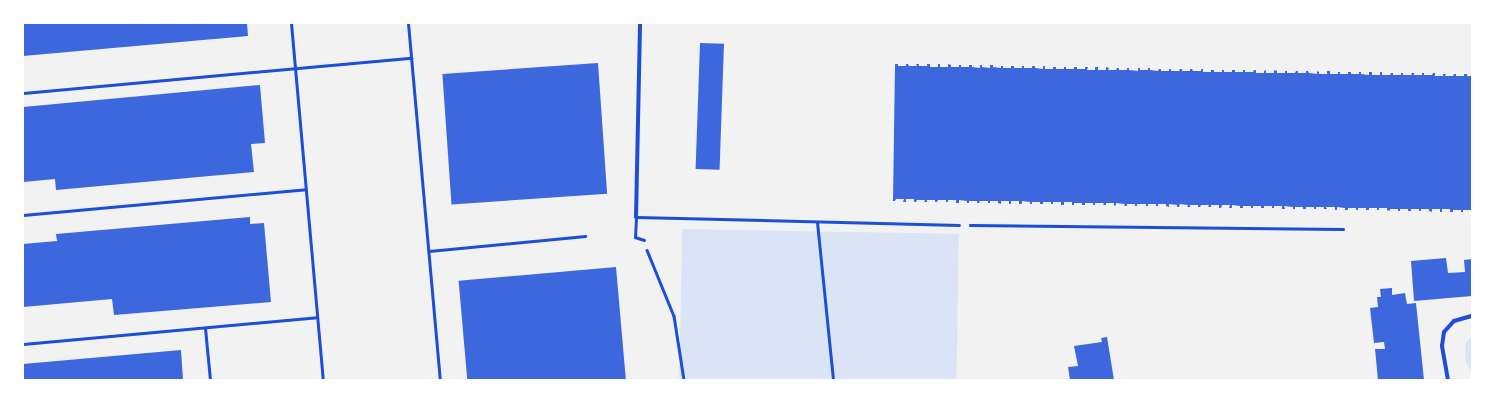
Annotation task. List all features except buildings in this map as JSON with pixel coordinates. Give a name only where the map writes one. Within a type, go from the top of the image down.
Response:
[{"type":"street","points":[[636,217],[640,23]]},
{"type":"street","points":[[1448,380],[1442,346],[1444,332],[1454,322],[1472,316]]},
{"type":"lane","points":[[291,23],[323,380]]},
{"type":"lane","points":[[408,23],[440,380]]},
{"type":"lane","points":[[23,93],[412,58]]},
{"type":"lane","points":[[23,215],[306,189]]},
{"type":"lane","points":[[644,240],[636,237],[636,217],[959,225]]},
{"type":"lane","points":[[818,222],[833,380]]},
{"type":"lane","points":[[429,252],[584,236]]},
{"type":"lane","points":[[23,344],[317,317]]},
{"type":"lane","points":[[205,328],[210,380]]},
{"type":"path","points":[[959,225],[1343,229]]},
{"type":"path","points":[[644,240],[674,316],[684,380]]},
{"type":"shaded area","points":[[682,229],[959,234],[956,380],[679,380]]},
{"type":"shaded area","points":[[1472,336],[1472,373],[1465,360],[1466,343]]}]
